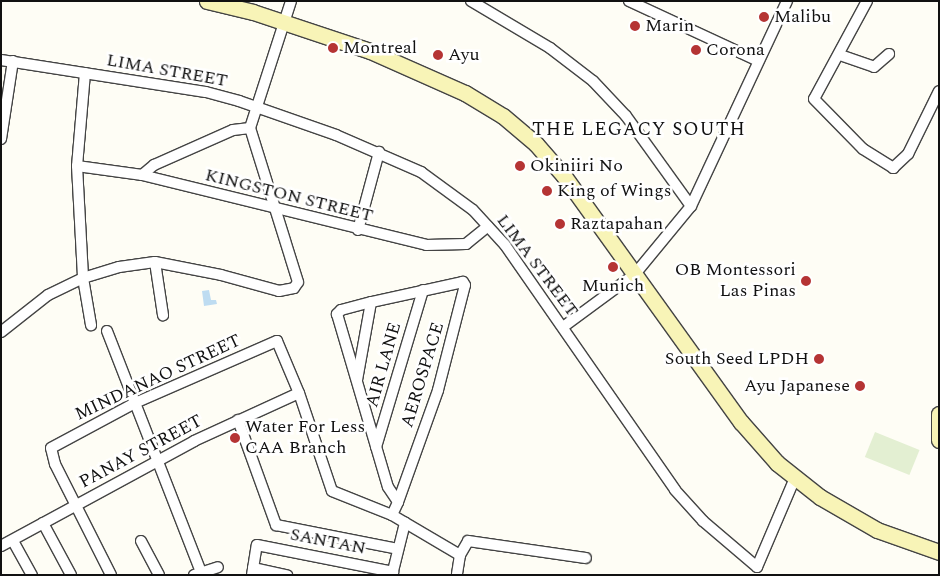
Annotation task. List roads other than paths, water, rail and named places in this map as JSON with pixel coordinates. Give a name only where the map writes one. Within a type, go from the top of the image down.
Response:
[{"type":"street","points":[[207,1],[284,22],[419,71],[465,92],[502,116],[556,165],[741,422],[795,478],[877,530],[939,552]]},
{"type":"street","points":[[1,332],[48,296],[83,278],[119,267],[155,262],[221,275],[278,291],[294,288],[298,282],[250,128],[291,1]]},
{"type":"street","points":[[472,1],[550,48],[593,82],[626,116],[690,206]]},
{"type":"street","points":[[562,327],[635,274],[690,206],[787,1]]},
{"type":"street","points":[[867,1],[814,99],[863,149],[885,165],[898,166],[936,105],[939,91]]},
{"type":"street","points":[[633,2],[758,61]]},
{"type":"street","points":[[840,54],[874,68],[889,54]]},
{"type":"street","name":"LIMA STREET","points":[[1,60],[206,92],[258,106],[379,152],[442,186],[488,226],[562,327],[675,490],[703,521],[757,567],[795,478]]},
{"type":"street","points":[[1,139],[13,61]]},
{"type":"street","points":[[85,73],[77,166],[83,278],[91,325]]},
{"type":"street","points":[[142,175],[154,165],[233,130],[250,128]]},
{"type":"street","points":[[358,230],[379,152]]},
{"type":"street","name":"KINGSTON STREET","points":[[77,166],[142,175],[358,230],[426,244],[454,246],[475,239],[488,226]]},
{"type":"street","points":[[155,262],[163,315]]},
{"type":"street","name":"AEROSPACE","points":[[392,515],[438,390],[466,285],[458,283],[423,290]]},
{"type":"street","points":[[398,502],[388,487],[356,384],[337,314],[340,310],[423,290]]},
{"type":"street","name":"AIR LANE","points":[[376,448],[423,290]]},
{"type":"street","points":[[356,384],[371,302]]},
{"type":"street","points":[[107,330],[199,574],[218,567]]},
{"type":"street","name":"MINDANAO STREET","points":[[75,505],[55,464],[51,448],[136,404],[279,342],[299,393]]},
{"type":"street","points":[[299,393],[332,491],[392,515],[460,555]]},
{"type":"street","name":"PANAY STREET","points":[[1,546],[238,420],[299,393]]},
{"type":"street","points":[[939,414],[939,440]]},
{"type":"street","points":[[238,420],[276,525],[398,549]]},
{"type":"street","points":[[75,505],[111,575]]},
{"type":"street","points":[[43,523],[71,575]]},
{"type":"street","points":[[393,573],[405,523]]},
{"type":"street","points":[[13,541],[32,575]]},
{"type":"street","points":[[141,541],[159,575]]},
{"type":"street","points":[[457,575],[460,555],[468,541],[586,558]]},
{"type":"street","name":"SANTAN","points":[[253,571],[257,545],[393,573]]},
{"type":"street","points":[[253,571],[287,575]]},
{"type":"water","points":[[209,290],[211,300],[216,300],[217,304],[204,306],[202,291]]},
{"type":"place","name":"Malibu","points":[[764,17]]},
{"type":"place","name":"Marin","points":[[635,26]]},
{"type":"place","name":"Montreal","points":[[333,48]]},
{"type":"place","name":"Corona","points":[[696,50]]},
{"type":"place","name":"Ayu","points":[[438,55]]},
{"type":"place","name":"Okiniiri No","points":[[520,166]]},
{"type":"place","name":"King of Wings","points":[[547,191]]},
{"type":"place","name":"Raztapahan","points":[[560,224]]},
{"type":"place","name":"Munich","points":[[613,267]]},
{"type":"place","name":"OB Montessori Las Pinas","points":[[806,281]]},
{"type":"place","name":"South Seed LPDH","points":[[819,359]]},
{"type":"place","name":"Ayu Japanese","points":[[860,386]]},
{"type":"place","name":"Water For Less CAA Branch","points":[[235,438]]},
{"type":"district","name":"THE LEGACY SOUTH","points":[[639,130]]}]
